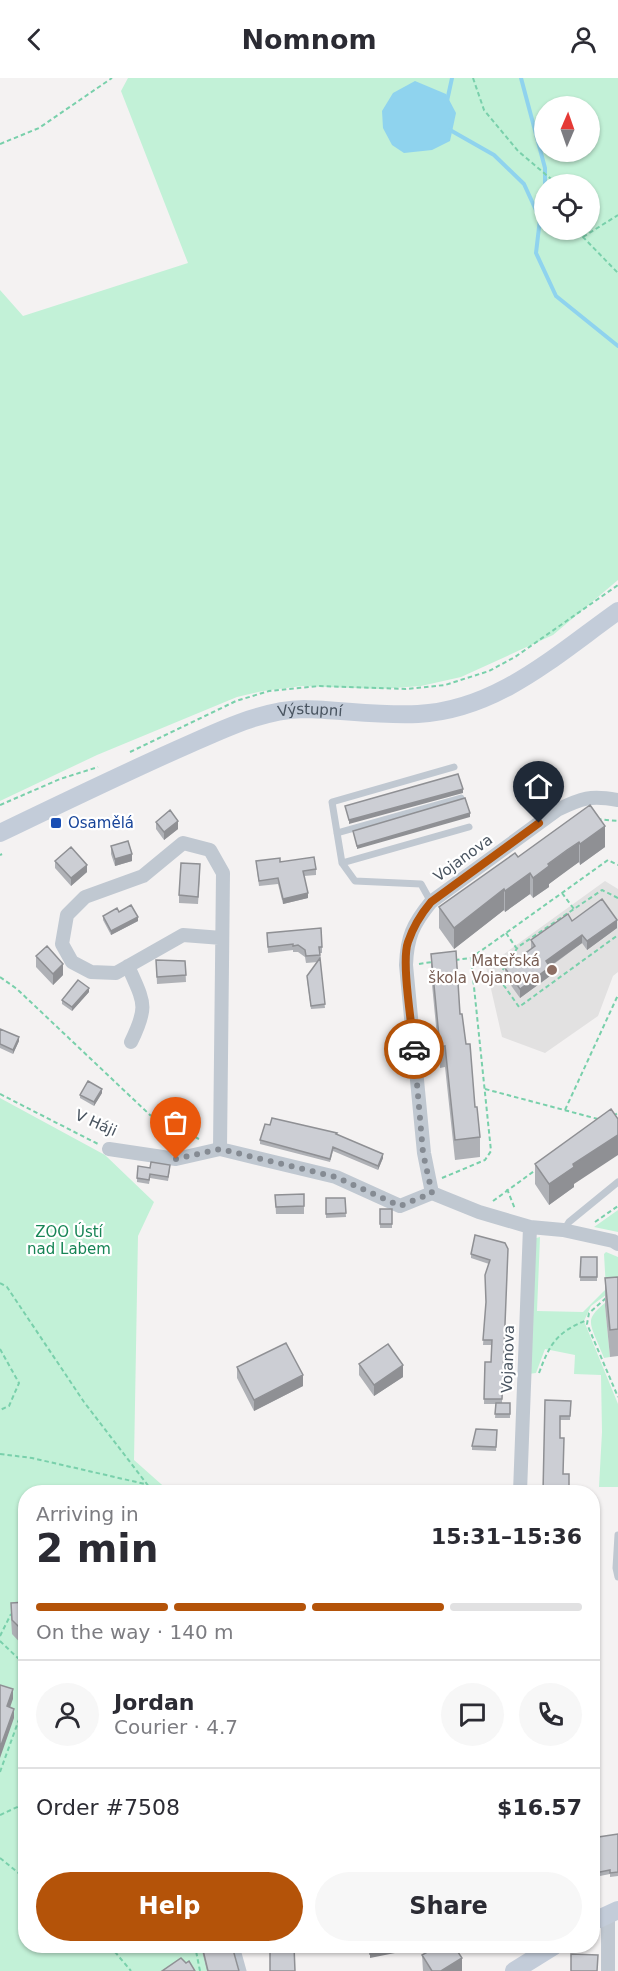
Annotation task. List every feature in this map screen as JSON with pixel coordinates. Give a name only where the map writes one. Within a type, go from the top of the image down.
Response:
[{"type":"street","name":"Výstupní","points":[[0,833],[108,781],[224,729],[259,716],[287,709],[418,714],[478,703],[519,682],[618,611]]},
{"type":"street","name":"Vojanova","points":[[431,1188],[423,1153],[406,965],[407,944],[418,919],[431,902],[557,810],[577,800],[596,796],[618,800]]},
{"type":"street","points":[[220,1149],[223,873],[210,850],[183,843],[143,876],[85,897],[67,915],[62,944],[72,962],[91,972],[116,973],[183,935],[222,938]]},
{"type":"street","points":[[128,966],[143,1002],[142,1019],[131,1042]]},
{"type":"street","name":"V Háji","points":[[109,1149],[176,1159],[220,1149],[336,1177],[400,1206],[431,1188]]},
{"type":"street","points":[[431,1188],[479,1212],[525,1225],[563,1230],[618,1244]]},
{"type":"street","name":"Vojanova","points":[[520,1485],[525,1225]]},
{"type":"street","points":[[606,1915],[608,1971]]},
{"type":"street","points":[[514,1971],[543,1953]]},
{"type":"lane","points":[[431,902],[421,884],[355,881],[342,862],[332,802],[454,767]]},
{"type":"lane","points":[[337,833],[461,798]]},
{"type":"lane","points":[[342,862],[469,827]]},
{"type":"lane","points":[[563,1230],[569,1222],[618,1182]]},
{"type":"lane","points":[[618,1535],[616,1568],[618,1578]]},
{"type":"lane","points":[[238,1953],[243,1971]]},
{"type":"path","points":[[0,144],[39,128],[112,78]]},
{"type":"path","points":[[473,78],[484,110],[518,151],[545,174]]},
{"type":"path","points":[[600,226],[618,215]]},
{"type":"path","points":[[586,240],[618,273]]},
{"type":"path","points":[[590,818],[618,821]]},
{"type":"path","points":[[449,960],[471,958],[608,860],[618,866]]},
{"type":"path","points":[[618,898],[602,890],[517,949],[498,977],[519,1007],[618,935]]},
{"type":"path","points":[[562,893],[574,909]]},
{"type":"path","points":[[506,933],[517,949]]},
{"type":"path","points":[[431,1188],[485,1160],[490,1156],[491,1151],[471,958]]},
{"type":"path","points":[[406,965],[438,962]]},
{"type":"path","points":[[0,977],[17,989],[150,1115],[220,1149]]},
{"type":"path","points":[[566,1110],[618,995]]},
{"type":"path","points":[[485,1089],[606,1121]]},
{"type":"path","name":"V Háji","points":[[0,1094],[109,1149]]},
{"type":"path","points":[[612,1117],[618,1113]]},
{"type":"path","points":[[479,1212],[542,1166]]},
{"type":"path","points":[[507,1190],[525,1225]]},
{"type":"path","points":[[581,1234],[618,1206]]},
{"type":"path","points":[[0,1283],[7,1287],[84,1402],[145,1484]]},
{"type":"path","points":[[609,1295],[592,1309],[587,1324],[618,1397]]},
{"type":"path","points":[[524,1376],[537,1377],[547,1349],[561,1335],[587,1320]]},
{"type":"path","points":[[0,1349],[19,1383],[9,1406],[0,1410]]},
{"type":"path","points":[[0,1455],[32,1458],[145,1484]]},
{"type":"path","points":[[0,1636],[13,1611]]},
{"type":"path","points":[[0,1641],[18,1658]]},
{"type":"path","points":[[0,1773],[18,1722]]},
{"type":"path","points":[[0,1815],[18,1807]]},
{"type":"path","points":[[0,1858],[18,1873]]},
{"type":"path","points":[[116,1953],[131,1971]]},
{"type":"path","points":[[196,1953],[200,1971]]},
{"type":"shaded area","name":"Mateřská škola Vojanova","points":[[605,881],[618,889],[618,972],[613,976],[598,1016],[545,1053],[502,1037],[486,967]]},
{"type":"green space","points":[[128,78],[618,78],[618,580],[553,635],[461,677],[421,686],[380,689],[302,686],[237,697],[97,755],[0,801],[0,290],[23,316],[188,263],[121,91]]},
{"type":"green space","name":"ZOO Ústí nad Labem","points":[[0,1098],[105,1155],[154,1202],[138,1236],[134,1460],[162,1485],[18,1485],[18,1953],[235,1953],[239,1971],[0,1971]]},
{"type":"green space","points":[[618,1210],[618,1232],[594,1227]]},
{"type":"green space","points":[[540,1237],[537,1311],[583,1312],[606,1289],[604,1254],[606,1252],[618,1257],[618,1286],[591,1306],[584,1321],[618,1404],[618,1487],[600,1487],[599,1485],[602,1432],[601,1375],[574,1374],[575,1355],[545,1349],[536,1373],[528,1374],[536,1238]]},
{"type":"green space","points":[[618,1292],[605,1306],[610,1357],[604,1358],[591,1326],[591,1320],[598,1309]]},
{"type":"water","points":[[415,81],[446,94],[456,113],[450,141],[432,150],[404,153],[392,145],[383,128],[382,111],[393,93]]},
{"type":"building","points":[[458,774],[463,789],[349,820],[345,806]]},
{"type":"building","points":[[465,798],[470,813],[357,846],[353,831]]},
{"type":"building","points":[[590,805],[605,826],[580,844],[579,842],[567,850],[533,878],[530,873],[505,891],[504,889],[454,928],[439,907],[515,853],[518,857]]},
{"type":"building","points":[[170,810],[178,821],[164,832],[156,822]]},
{"type":"building","points":[[128,841],[132,854],[115,859],[111,846]]},
{"type":"building","points":[[71,847],[87,865],[71,878],[55,861]]},
{"type":"building","points":[[314,857],[316,869],[303,871],[308,893],[283,899],[278,878],[259,881],[256,861],[280,858],[280,862]]},
{"type":"building","points":[[181,863],[200,864],[198,897],[179,895]]},
{"type":"building","points":[[602,899],[617,920],[587,941],[582,935],[546,961],[550,967],[520,989],[505,968],[535,946],[531,940],[568,914],[572,921]]},
{"type":"building","points":[[131,905],[138,917],[111,931],[103,916],[117,908],[119,912]]},
{"type":"building","points":[[321,928],[320,955],[306,956],[305,950],[293,944],[268,947],[267,933]]},
{"type":"building","points":[[47,946],[63,964],[53,974],[36,956]]},
{"type":"building","points":[[456,951],[460,1014],[462,1014],[466,1044],[470,1044],[480,1137],[455,1140],[445,1046],[440,1047],[431,954]]},
{"type":"building","points":[[320,958],[325,1004],[311,1006],[307,976]]},
{"type":"building","points":[[156,960],[185,961],[186,975],[157,977]]},
{"type":"building","points":[[78,980],[89,988],[72,1007],[62,1000]]},
{"type":"building","points":[[0,1029],[19,1037],[13,1050],[0,1044]]},
{"type":"building","points":[[88,1081],[102,1089],[94,1102],[80,1095]]},
{"type":"building","points":[[611,1109],[618,1119],[618,1135],[573,1164],[574,1167],[549,1184],[535,1164]]},
{"type":"building","points":[[272,1118],[337,1133],[383,1154],[378,1166],[333,1147],[330,1159],[260,1140],[265,1124],[270,1125]]},
{"type":"building","points":[[151,1162],[170,1165],[168,1177],[150,1174],[149,1180],[137,1178],[138,1166],[150,1168]]},
{"type":"building","points":[[304,1194],[304,1206],[276,1207],[275,1195]]},
{"type":"building","points":[[326,1198],[345,1198],[346,1213],[326,1214]]},
{"type":"building","points":[[380,1209],[392,1209],[392,1224],[380,1224]]},
{"type":"building","points":[[475,1235],[505,1243],[508,1249],[502,1399],[484,1399],[485,1362],[491,1362],[492,1340],[483,1340],[486,1302],[485,1275],[490,1260],[471,1254]]},
{"type":"building","points":[[581,1257],[597,1257],[597,1277],[580,1277]]},
{"type":"building","points":[[618,1277],[618,1329],[610,1330],[605,1278]]},
{"type":"building","points":[[286,1343],[303,1375],[254,1400],[237,1367]]},
{"type":"building","points":[[388,1344],[403,1365],[374,1385],[359,1364]]},
{"type":"building","points":[[545,1400],[571,1401],[570,1416],[560,1416],[560,1438],[564,1438],[563,1474],[569,1474],[569,1485],[543,1485]]},
{"type":"building","points":[[496,1403],[510,1403],[510,1414],[495,1414]]},
{"type":"building","points":[[476,1429],[497,1430],[496,1447],[472,1446]]},
{"type":"building","points":[[11,1603],[18,1603],[18,1626],[12,1620]]},
{"type":"building","points":[[0,1685],[13,1689],[7,1706],[14,1709],[0,1748]]},
{"type":"building","points":[[618,1834],[618,1872],[610,1873],[610,1870],[600,1872],[600,1837]]},
{"type":"building","points":[[204,1953],[234,1953],[239,1971],[208,1971]]},
{"type":"building","points":[[270,1953],[294,1953],[295,1971],[270,1971]]},
{"type":"building","points":[[426,1953],[459,1953],[462,1958],[441,1971],[432,1971],[422,1955]]},
{"type":"building","points":[[571,1954],[598,1955],[597,1971],[571,1971]]},
{"type":"building","points":[[181,1958],[186,1963],[189,1961],[195,1971],[162,1971]]},
{"type":"waterway","points":[[447,101],[452,78]]},
{"type":"waterway","points":[[521,78],[545,174]]},
{"type":"waterway","points":[[450,130],[494,155],[524,184],[540,219],[536,253],[556,296],[618,346]]},
{"type":"way so far","points":[[176,1159],[220,1149],[336,1177],[400,1206],[432,1193],[423,1153],[414,1049]]},
{"type":"place","name":"Osamělá","points":[[56,823]]},
{"type":"place","name":"Mateřská škola Vojanova","points":[[552,970]]},
{"type":"route","points":[[414,1049],[406,965],[407,944],[418,919],[431,902],[539,823]]}]
